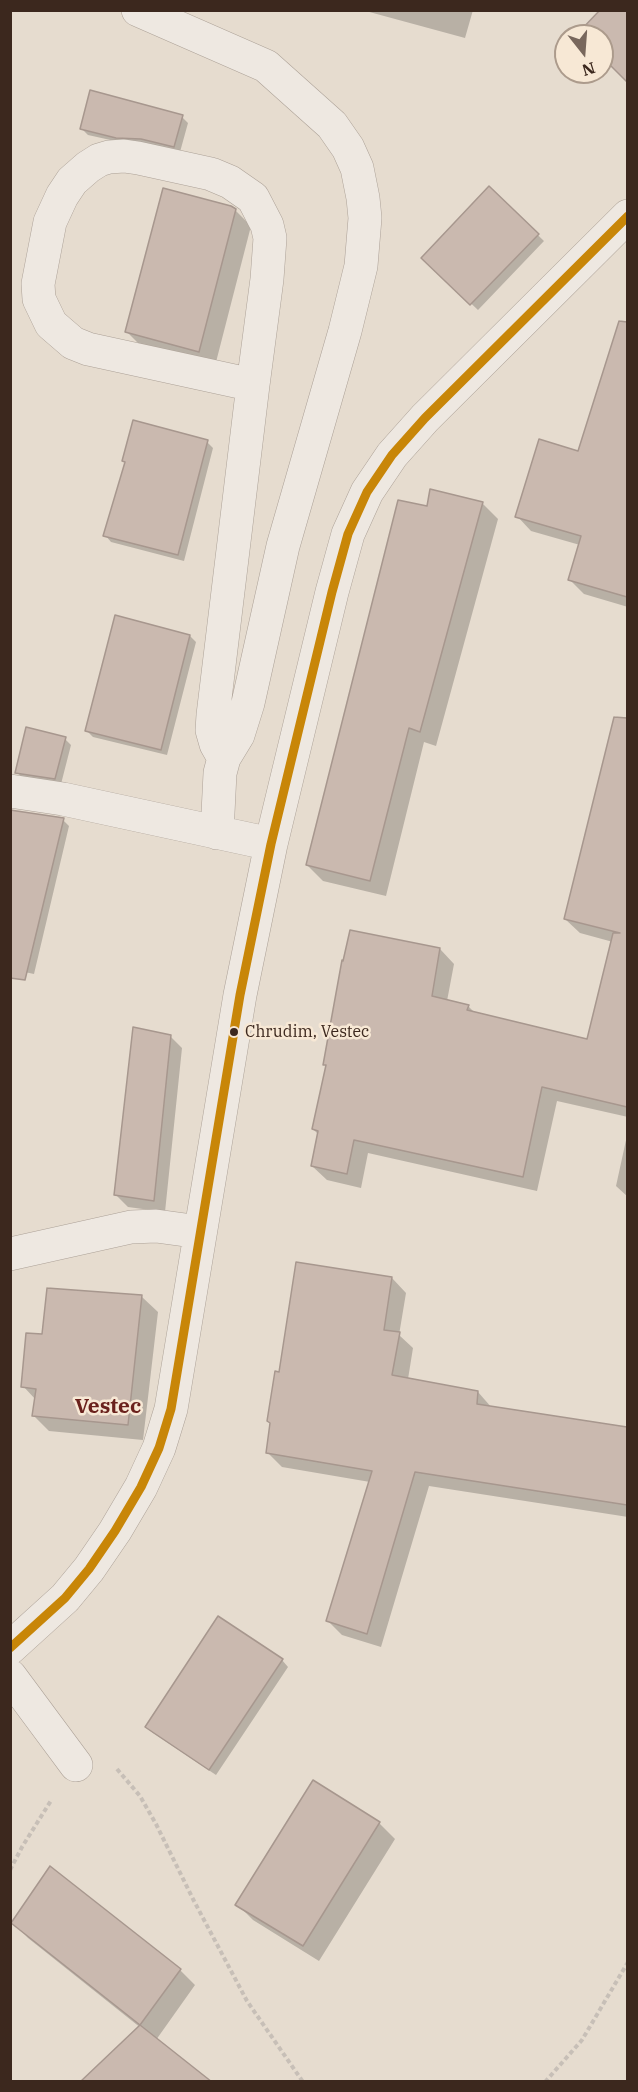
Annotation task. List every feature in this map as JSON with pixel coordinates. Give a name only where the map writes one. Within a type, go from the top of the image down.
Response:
[{"type":"street","points":[[138,10],[266,66],[332,125],[348,148],[357,168],[365,218],[361,266],[283,546],[249,703],[238,735],[224,758],[220,773],[217,833]]},
{"type":"street","points":[[224,758],[216,744],[212,730],[213,715],[267,279],[270,238],[267,225],[253,198],[230,182],[211,174],[124,156],[109,157],[88,167],[72,182],[62,196],[50,222],[38,284],[39,299],[51,324],[73,343],[88,349],[253,385]]},
{"type":"street","points":[[10,1648],[65,1598],[89,1569],[141,1487],[159,1448],[171,1409],[238,1006],[271,844],[348,534],[367,492],[392,455],[425,418],[627,216]]},
{"type":"street","points":[[10,791],[63,799],[271,844]]},
{"type":"street","points":[[10,1254],[137,1226],[156,1226],[200,1232]]},
{"type":"street","points":[[10,1676],[76,1765]]},
{"type":"path","points":[[10,1870],[61,1784],[76,1765],[93,1759],[118,1769],[140,1796],[247,2001],[303,2082]]},
{"type":"path","points":[[545,2082],[582,2040],[627,1962]]},
{"type":"building","points":[[600,10],[627,10],[627,82],[614,69],[614,24],[587,24]]},
{"type":"building","points":[[90,90],[183,115],[174,147],[141,139],[116,138],[80,129]]},
{"type":"building","points":[[489,186],[539,234],[470,305],[421,258]]},
{"type":"building","points":[[163,188],[236,209],[199,352],[125,332]]},
{"type":"building","points":[[619,321],[627,322],[627,597],[568,580],[581,536],[515,517],[539,439],[578,451]]},
{"type":"building","points":[[133,420],[208,440],[178,555],[103,536],[125,462],[122,461]]},
{"type":"building","points":[[430,489],[483,502],[420,732],[409,728],[370,881],[306,865],[398,500],[427,506]]},
{"type":"building","points":[[115,615],[190,635],[161,750],[85,731]]},
{"type":"building","points":[[614,717],[627,718],[627,1107],[542,1087],[523,1177],[354,1140],[347,1174],[311,1166],[318,1131],[312,1129],[326,1065],[323,1065],[342,960],[350,930],[440,948],[432,996],[469,1005],[467,1010],[587,1039],[613,933],[620,933],[564,919]]},
{"type":"building","points":[[26,727],[66,737],[55,779],[15,773]]},
{"type":"building","points":[[10,810],[64,818],[25,980],[10,978]]},
{"type":"building","points":[[133,1027],[171,1035],[154,1201],[114,1195]]},
{"type":"building","points":[[296,1262],[392,1277],[384,1330],[400,1332],[392,1375],[478,1391],[477,1404],[627,1427],[627,1505],[415,1472],[367,1634],[326,1621],[372,1471],[266,1453],[270,1423],[267,1421],[275,1371],[279,1372]]},
{"type":"building","points":[[47,1288],[142,1295],[128,1425],[32,1416],[36,1389],[21,1387],[26,1333],[42,1334]]},
{"type":"building","points":[[218,1616],[283,1659],[209,1770],[145,1727]]},
{"type":"building","points":[[313,1780],[380,1822],[303,1946],[235,1905]]},
{"type":"building","points":[[50,1866],[181,1969],[140,2025],[11,1923]]},
{"type":"building","points":[[140,2025],[212,2082],[80,2082]]},
{"type":"transit line","points":[[10,1648],[65,1598],[89,1569],[115,1531],[141,1487],[159,1448],[171,1409],[240,995],[271,844],[348,534],[367,492],[392,455],[425,418],[628,216]]},
{"type":"place","name":"Chrudim, Vestec","points":[[234,1032]]},
{"type":"district","name":"Vestec","points":[[108,1407]]}]
